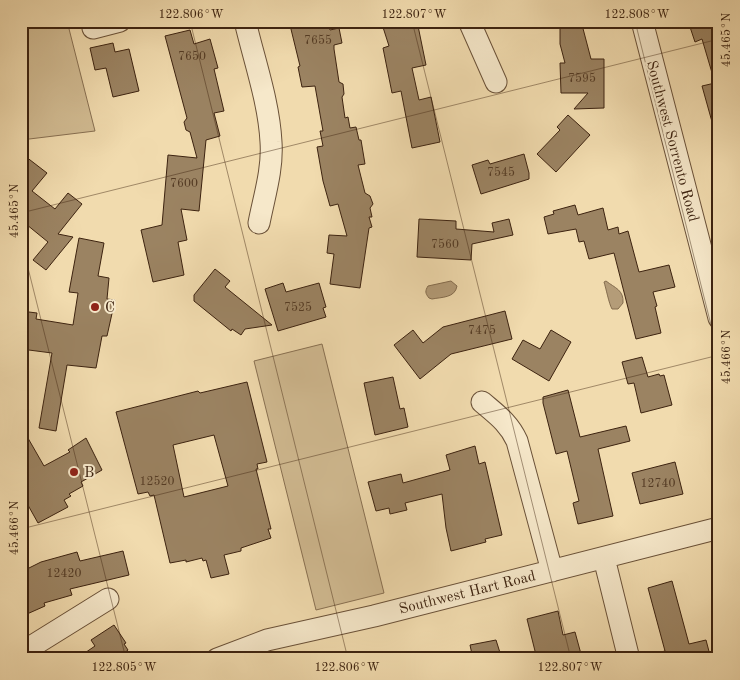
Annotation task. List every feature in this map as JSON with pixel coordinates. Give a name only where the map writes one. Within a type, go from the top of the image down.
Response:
[{"type":"street","points":[[93,28],[120,21]]},
{"type":"street","points":[[245,21],[265,101],[272,143],[270,167],[259,223]]},
{"type":"street","points":[[469,21],[496,82]]},
{"type":"street","name":"Southwest Sorrento Road","points":[[642,21],[713,265],[719,318]]},
{"type":"street","points":[[482,402],[506,422],[517,441],[552,571]]},
{"type":"street","name":"Southwest Hart Road","points":[[217,659],[267,640],[374,616],[719,528]]},
{"type":"street","points":[[604,558],[629,659]]},
{"type":"street","points":[[21,653],[108,599]]},
{"type":"shaded area","points":[[21,21],[67,21],[95,131],[21,140]]},
{"type":"shaded area","points":[[451,281],[457,286],[454,293],[444,297],[429,298],[426,291],[428,286]]},
{"type":"shaded area","points":[[606,281],[622,295],[623,303],[618,309],[612,309],[611,307],[604,282]]},
{"type":"shaded area","points":[[322,344],[384,593],[316,610],[254,361]]},
{"type":"building","points":[[289,21],[327,21],[330,30],[339,28],[342,43],[334,45],[334,49],[339,82],[343,84],[344,94],[342,97],[345,118],[348,117],[350,128],[356,127],[359,140],[361,140],[365,164],[358,165],[365,193],[370,196],[373,204],[370,208],[372,217],[369,217],[372,227],[369,228],[360,288],[330,284],[334,254],[327,253],[329,235],[347,236],[338,204],[330,206],[323,181],[317,147],[323,146],[320,131],[323,131],[315,86],[302,87],[298,67],[300,66]]},
{"type":"building","points":[[381,21],[417,21],[426,65],[412,68],[419,100],[431,97],[440,142],[412,148],[401,91],[392,93],[383,48],[389,46]]},
{"type":"building","points":[[560,21],[581,21],[591,59],[604,59],[604,108],[574,109],[588,93],[561,93],[560,63],[565,63],[560,44]]},
{"type":"building","points":[[688,21],[719,21],[719,128],[714,129],[702,86],[715,83],[702,39],[695,42]]},
{"type":"building","points":[[190,30],[194,44],[210,39],[218,68],[214,69],[224,111],[214,113],[220,136],[206,140],[199,211],[181,209],[187,240],[178,242],[184,275],[153,282],[141,230],[162,225],[168,155],[197,158],[190,132],[186,130],[184,122],[187,118],[165,36]]},
{"type":"building","points":[[113,43],[115,52],[129,49],[139,91],[113,97],[106,68],[95,70],[90,48]]},
{"type":"building","points":[[568,115],[590,135],[556,172],[537,154],[560,130],[557,127]]},
{"type":"building","points":[[21,153],[47,173],[32,191],[55,209],[68,193],[82,204],[58,234],[73,237],[46,270],[33,260],[48,242],[21,220]]},
{"type":"building","points":[[524,154],[529,179],[481,194],[472,165],[488,160],[490,164]]},
{"type":"building","points":[[575,205],[578,215],[603,208],[608,230],[618,227],[619,234],[628,231],[639,272],[669,265],[675,287],[653,292],[661,333],[636,339],[614,253],[589,259],[584,241],[579,242],[576,229],[548,234],[544,217],[554,214],[553,211]]},
{"type":"building","points":[[419,219],[456,221],[456,229],[494,232],[492,223],[509,219],[513,235],[472,244],[471,260],[417,257]]},
{"type":"building","points":[[79,238],[104,243],[98,276],[109,278],[107,299],[115,300],[107,336],[102,336],[96,368],[67,365],[56,431],[39,428],[52,353],[21,349],[21,311],[37,313],[36,319],[73,325],[78,293],[69,292]]},
{"type":"building","points":[[215,269],[230,281],[225,287],[272,325],[245,329],[241,335],[232,329],[231,331],[194,301],[194,295]]},
{"type":"building","points":[[283,283],[286,292],[319,283],[326,307],[323,308],[326,317],[278,331],[265,289]]},
{"type":"building","points":[[505,311],[512,339],[451,354],[420,379],[394,345],[413,330],[423,343],[443,327]]},
{"type":"building","points":[[551,330],[571,342],[549,381],[512,359],[523,340],[540,349]]},
{"type":"building","points":[[642,357],[648,377],[659,374],[660,376],[664,375],[672,405],[641,413],[634,383],[628,384],[622,362]]},
{"type":"building","points":[[393,377],[400,409],[404,408],[408,427],[375,435],[364,383]]},
{"type":"building","points":[[247,382],[267,462],[257,464],[258,469],[256,469],[271,529],[268,529],[271,538],[241,548],[241,551],[224,555],[229,574],[211,578],[206,560],[203,561],[202,558],[170,563],[154,495],[150,496],[148,492],[138,494],[116,412],[198,391],[200,393]],"holes":[[[214,435],[228,486],[184,497],[173,445]]]},
{"type":"building","points":[[568,390],[580,437],[626,426],[630,441],[598,449],[613,516],[578,524],[573,503],[579,501],[567,451],[556,454],[543,403],[543,397]]},
{"type":"building","name":"B","points":[[21,426],[44,466],[70,452],[68,450],[86,438],[102,470],[81,482],[83,486],[69,494],[71,496],[64,500],[68,507],[38,523],[24,498],[27,497],[21,487]]},
{"type":"building","points":[[475,446],[479,464],[485,462],[502,535],[485,539],[486,542],[451,551],[442,494],[405,503],[407,510],[390,514],[389,508],[376,511],[368,482],[401,474],[403,483],[450,470],[446,455]]},
{"type":"building","points":[[675,462],[683,494],[640,504],[632,473]]},
{"type":"building","points":[[123,551],[129,575],[70,589],[72,595],[44,603],[45,606],[27,614],[21,602],[21,572],[41,562],[77,552],[80,561]]},
{"type":"building","points":[[672,581],[689,644],[706,640],[711,659],[653,659],[653,654],[665,651],[648,588]]},
{"type":"building","points":[[558,611],[563,635],[575,632],[581,654],[562,659],[537,659],[527,619]]},
{"type":"building","points":[[114,625],[126,643],[124,644],[128,650],[117,659],[76,659],[95,646],[91,640]]},
{"type":"building","points":[[496,640],[502,659],[473,659],[470,645]]},
{"type":"place","name":"C","points":[[95,307]]},
{"type":"place","name":"B","points":[[74,472]]}]
